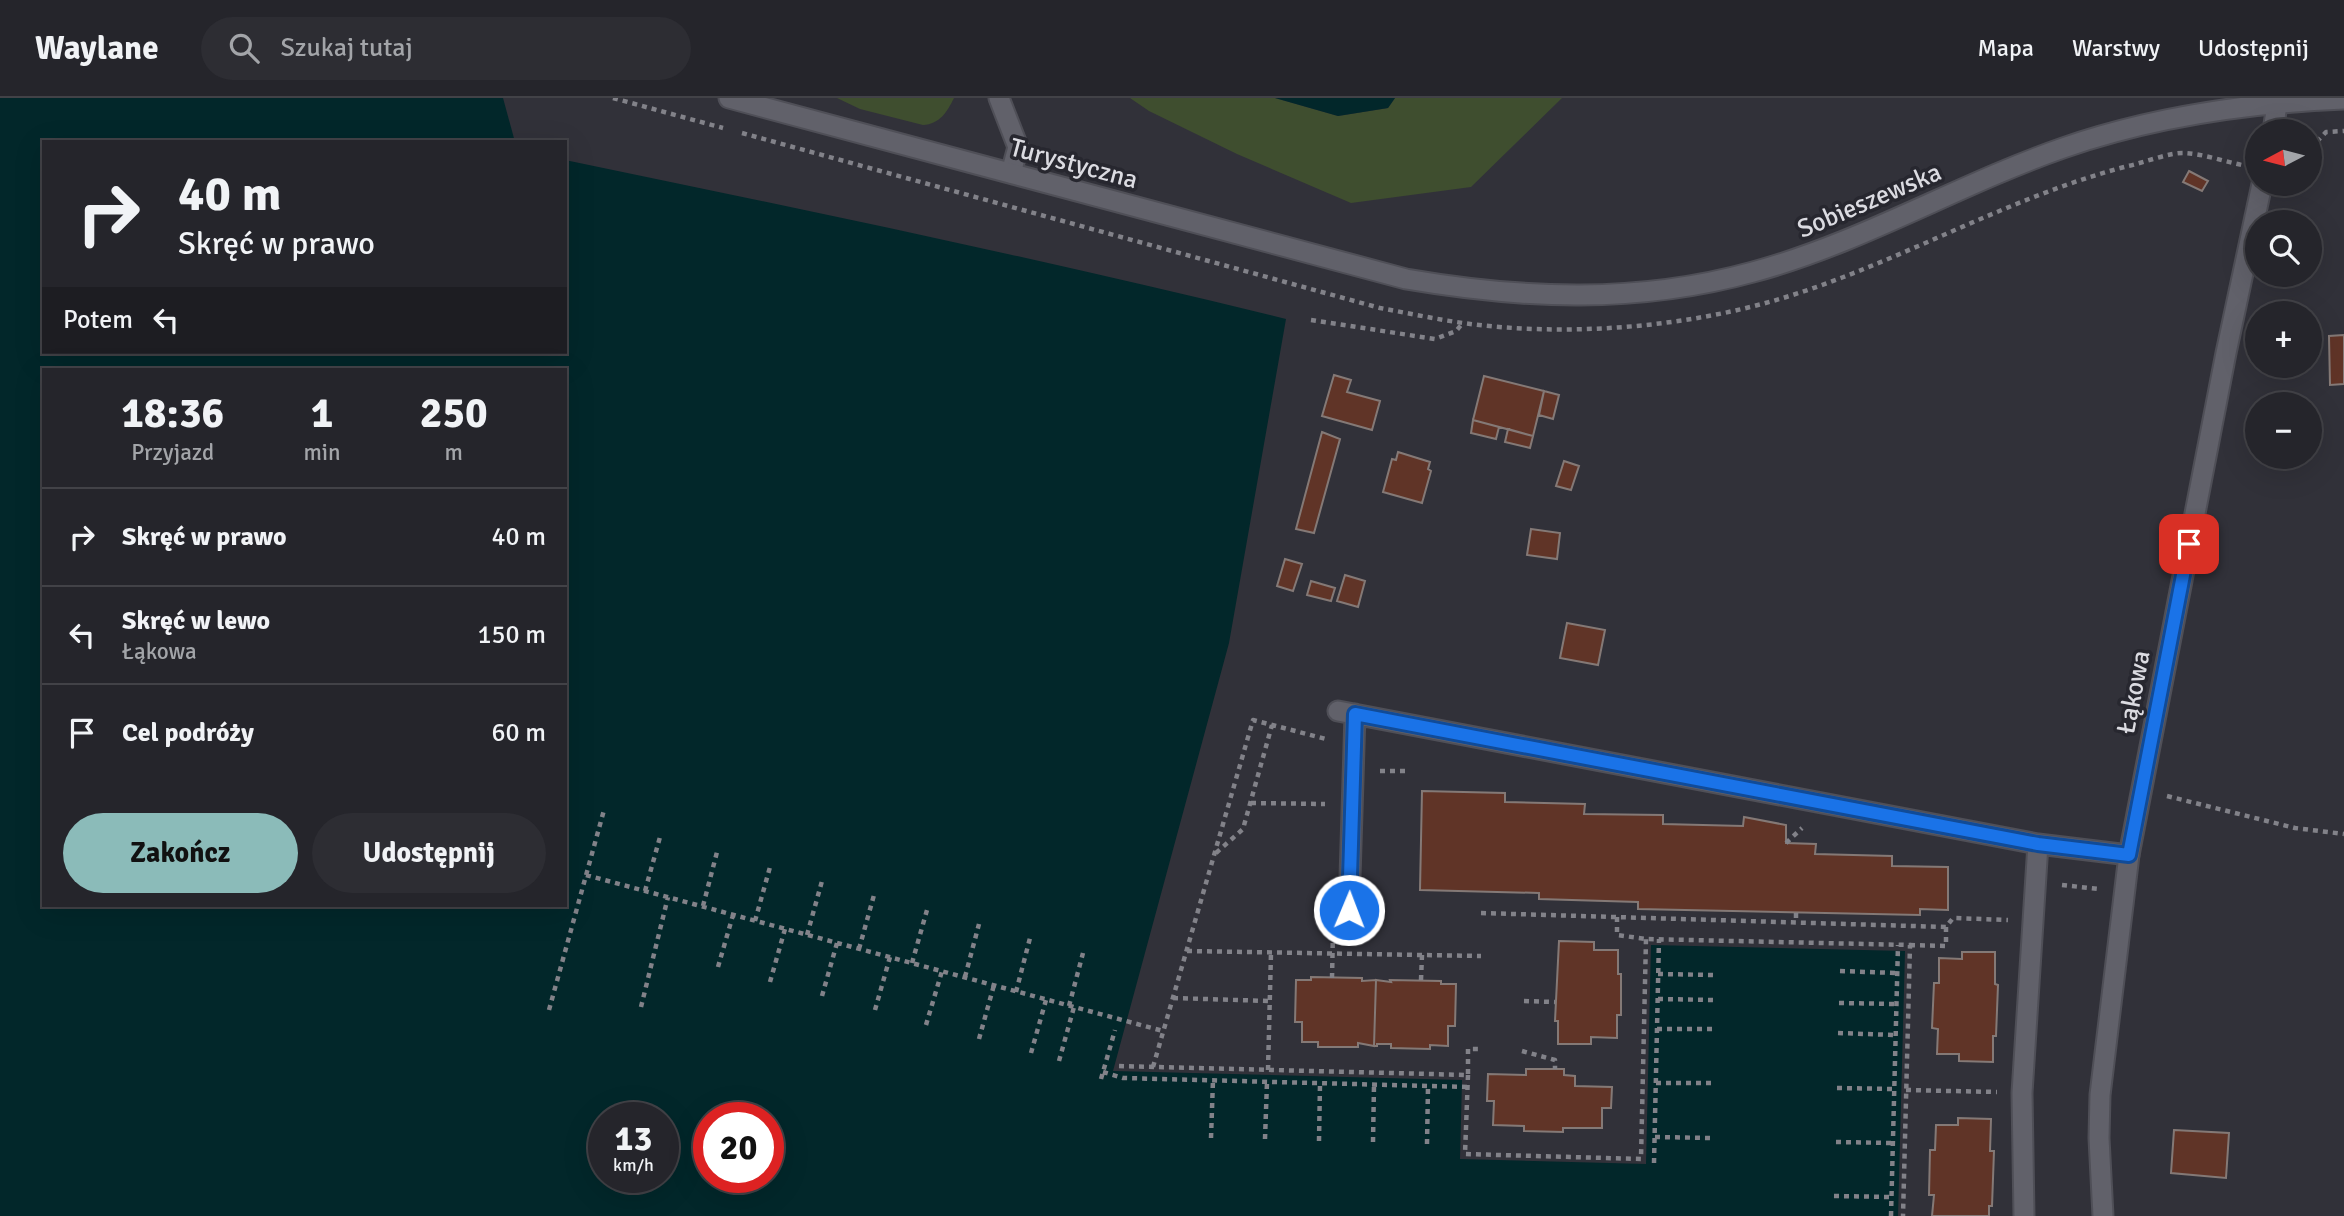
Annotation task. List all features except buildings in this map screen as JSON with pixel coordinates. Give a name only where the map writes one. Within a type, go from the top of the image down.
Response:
[{"type":"main road","name":"Turystyczna","points":[[729,98],[776,105],[1011,173],[1406,279]]},
{"type":"main road","points":[[999,98],[1018,147],[1011,173]]},
{"type":"main road","name":"Sobieszewska","points":[[1406,279],[1463,289],[1550,296],[1656,291],[1713,281],[1752,273],[1837,245],[1977,183],[2064,148],[2119,131],[2195,114],[2278,101],[2344,99]]},
{"type":"main road","points":[[2275,119],[2278,101]]},
{"type":"main road","name":"Łąkowa","points":[[2103,1216],[2100,1095],[2129,855],[2226,353],[2259,196]]},
{"type":"main road","points":[[1341,915],[1347,712],[2038,844],[2129,855]]},
{"type":"main road","points":[[2024,1216],[2022,1093],[2038,844]]},
{"type":"path","points":[[612,98],[1380,308],[1462,323],[1456,331],[1435,340],[1311,320]]},
{"type":"path","points":[[2322,136],[2326,132],[2344,131]]},
{"type":"path","points":[[2201,156],[2245,166]]},
{"type":"path","points":[[1153,1067],[1253,720],[1337,742]]},
{"type":"path","points":[[1215,854],[1243,829],[1272,725]]},
{"type":"path","points":[[2141,790],[2295,828],[2344,834]]},
{"type":"path","points":[[1251,803],[1336,804]]},
{"type":"path","points":[[549,1010],[604,810]]},
{"type":"path","points":[[1786,843],[1802,828]]},
{"type":"path","points":[[645,891],[660,837]]},
{"type":"path","points":[[703,906],[717,852]]},
{"type":"path","points":[[755,921],[770,867]]},
{"type":"path","points":[[586,875],[1163,1031]]},
{"type":"path","points":[[807,935],[822,881]]},
{"type":"path","points":[[2035,882],[2124,892]]},
{"type":"path","points":[[859,949],[874,895]]},
{"type":"path","points":[[641,1007],[668,897]]},
{"type":"path","points":[[912,963],[926,910]]},
{"type":"path","points":[[1482,913],[1946,928]]},
{"type":"path","points":[[1796,913],[1796,923]]},
{"type":"path","points":[[718,967],[733,915]]},
{"type":"path","points":[[1332,978],[1332,954],[1341,915]]},
{"type":"path","points":[[1618,917],[1617,935],[1659,942],[1898,948],[1910,945],[1946,946],[1946,928],[1953,918],[2015,920]]},
{"type":"path","points":[[965,978],[979,924]]},
{"type":"path","points":[[770,982],[785,929]]},
{"type":"path","points":[[1016,992],[1030,939]]},
{"type":"path","points":[[1478,1047],[1479,1049],[1468,1049],[1465,1154],[1641,1159],[1646,939]]},
{"type":"path","points":[[1654,1163],[1659,942]]},
{"type":"path","points":[[822,996],[837,943]]},
{"type":"path","points":[[1903,1216],[1910,945]]},
{"type":"path","points":[[1891,1216],[1898,948]]},
{"type":"path","points":[[1186,951],[1481,956]]},
{"type":"path","points":[[1059,1061],[1083,953]]},
{"type":"path","points":[[1268,1070],[1270,953]]},
{"type":"path","points":[[1421,980],[1422,955]]},
{"type":"path","points":[[875,1010],[890,957]]},
{"type":"path","points":[[926,1025],[942,971]]},
{"type":"path","points":[[1840,971],[1897,973]]},
{"type":"path","points":[[1658,972],[1714,975]]},
{"type":"path","points":[[979,1039],[994,985]]},
{"type":"path","points":[[1173,998],[1269,1001]]},
{"type":"path","points":[[1658,999],[1714,1000]]},
{"type":"path","points":[[1031,1053],[1046,1000]]},
{"type":"path","points":[[1524,1001],[1555,1002]]},
{"type":"path","points":[[1839,1003],[1896,1004]]},
{"type":"path","points":[[1657,1028],[1713,1029]]},
{"type":"path","points":[[1101,1079],[1106,1073],[1115,1030]]},
{"type":"path","points":[[1838,1033],[1895,1035]]},
{"type":"path","points":[[1522,1051],[1555,1060],[1555,1069]]},
{"type":"path","points":[[1119,1066],[1468,1076]]},
{"type":"path","points":[[1106,1073],[1123,1078],[1465,1087]]},
{"type":"path","points":[[1211,1138],[1213,1080]]},
{"type":"path","points":[[1265,1139],[1267,1082]]},
{"type":"path","points":[[1656,1083],[1712,1083]]},
{"type":"path","points":[[1319,1141],[1320,1084]]},
{"type":"path","points":[[1373,1142],[1374,1085]]},
{"type":"path","points":[[1427,1144],[1429,1087]]},
{"type":"path","points":[[1837,1088],[1894,1089]]},
{"type":"path","points":[[1906,1090],[2005,1093]]},
{"type":"path","points":[[1654,1137],[1711,1138]]},
{"type":"path","points":[[1836,1142],[1892,1143]]},
{"type":"path","points":[[1834,1196],[1891,1197]]},
{"type":"shaded area","points":[[0,98],[503,98],[514,140],[42,140],[42,354],[567,354],[567,160],[1016,256],[1286,319],[1229,643],[1113,1071],[1462,1080],[1460,1159],[1646,1164],[1651,945],[1905,951],[1898,1216],[0,1216]]},
{"type":"shaded area","points":[[837,98],[954,98],[938,120],[923,125],[860,109]]},
{"type":"shaded area","points":[[1130,98],[1275,98],[1338,116],[1388,108],[1395,98],[1562,98],[1471,187],[1351,203],[1237,154],[1149,111]]},
{"type":"shaded area","points":[[1275,98],[1395,98],[1388,108],[1338,116]]},
{"type":"route","points":[[1349,910],[1355,714],[2038,844],[2129,855],[2189,544]]}]
